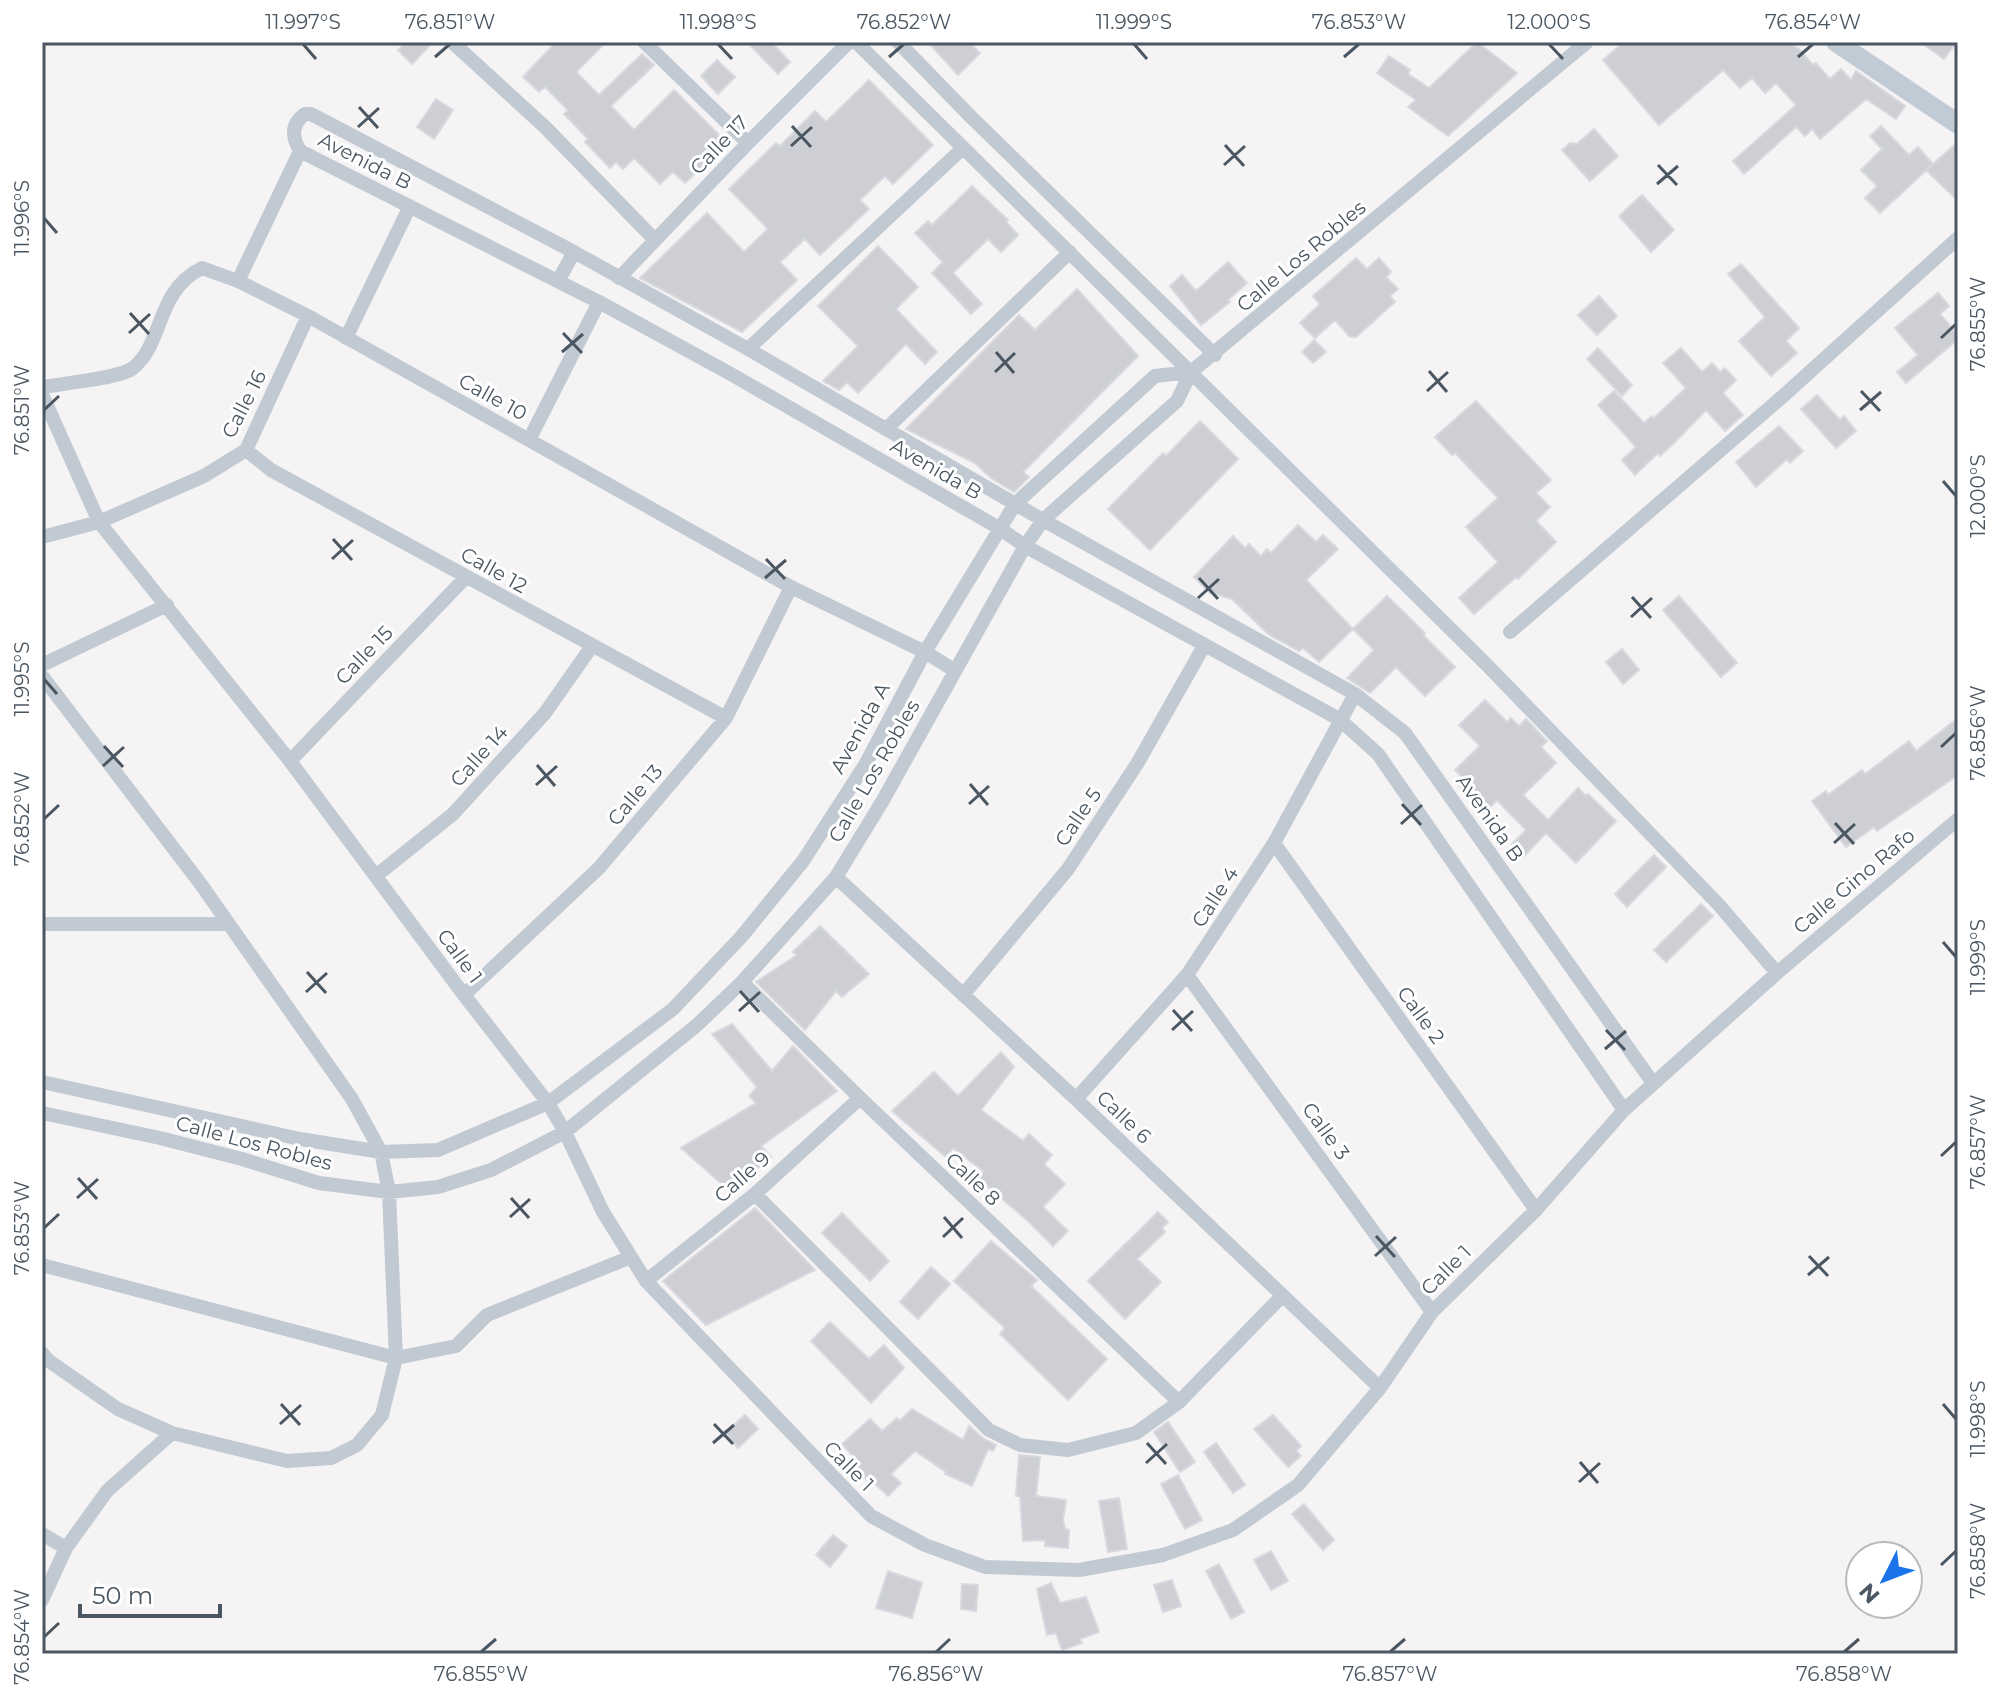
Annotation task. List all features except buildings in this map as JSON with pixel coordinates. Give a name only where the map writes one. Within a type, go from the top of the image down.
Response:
[{"type":"street","points":[[452,42],[545,127],[655,240]]},
{"type":"street","points":[[644,42],[748,143]]},
{"type":"street","name":"Calle 17","points":[[619,278],[849,42]]},
{"type":"street","points":[[856,42],[1487,665],[1719,905],[1777,973]]},
{"type":"street","points":[[898,42],[1215,355]]},
{"type":"street","name":"Calle Los Robles","points":[[42,1113],[160,1138],[319,1183],[389,1192],[438,1187],[491,1170],[565,1132],[697,1025],[742,982],[836,877],[882,802],[1025,546],[1043,520],[1177,401],[1191,372],[1587,42]]},
{"type":"street","points":[[1836,42],[1958,124]]},
{"type":"street","name":"Avenida B","points":[[1624,1110],[1378,754],[1339,719],[1025,546],[999,528],[729,373],[599,302],[300,151],[293,132],[296,122],[305,114],[311,114],[574,252],[1355,694],[1405,733],[1653,1083]]},
{"type":"street","points":[[748,349],[963,148]]},
{"type":"street","points":[[238,281],[300,151]]},
{"type":"street","points":[[346,338],[410,206]]},
{"type":"street","points":[[1510,632],[1782,397],[1958,238]]},
{"type":"street","points":[[558,281],[574,252]]},
{"type":"street","points":[[886,429],[1070,252]]},
{"type":"street","name":"Calle 10","points":[[42,387],[131,370],[143,358],[168,301],[181,282],[202,268],[238,281],[308,316],[791,587],[925,652],[954,670]]},
{"type":"street","points":[[529,440],[599,302]]},
{"type":"street","name":"Calle 16","points":[[42,537],[99,522],[204,476],[246,450],[308,316]]},
{"type":"street","name":"Avenida A","points":[[42,1082],[300,1139],[381,1152],[438,1150],[548,1103],[673,1009],[742,936],[803,861],[865,765],[925,652],[1015,504],[1155,376],[1191,372]]},
{"type":"street","name":"Calle 1","points":[[42,394],[99,522],[290,761],[548,1103],[603,1212],[646,1281],[871,1516],[925,1545],[985,1567],[1079,1570],[1163,1555],[1233,1530],[1298,1485],[1380,1388],[1432,1312],[1536,1210],[1624,1110],[1777,973]]},
{"type":"street","name":"Calle 12","points":[[246,450],[271,470],[726,718]]},
{"type":"street","name":"Calle 15","points":[[290,761],[466,577]]},
{"type":"street","name":"Calle 13","points":[[464,995],[599,868],[726,718],[791,587]]},
{"type":"street","points":[[42,665],[167,605]]},
{"type":"street","name":"Calle 14","points":[[377,875],[453,814],[545,713],[592,646]]},
{"type":"street","name":"Calle 5","points":[[963,995],[1068,869],[1137,764],[1204,646]]},
{"type":"street","points":[[42,676],[229,924],[352,1099],[381,1152],[389,1192],[396,1358],[382,1415],[357,1445],[331,1458],[287,1461],[172,1433],[118,1409],[44,1362]]},
{"type":"street","name":"Calle 4","points":[[1076,1099],[1187,975],[1274,843],[1355,694]]},
{"type":"street","name":"Calle Gino Rafo","points":[[1777,973],[1958,819]]},
{"type":"street","name":"Calle 2","points":[[1274,843],[1536,1210]]},
{"type":"street","name":"Calle 6","points":[[836,877],[1076,1099],[1380,1388]]},
{"type":"street","points":[[44,921],[229,924]]},
{"type":"street","name":"Calle 3","points":[[1187,975],[1432,1312]]},
{"type":"street","name":"Calle 8","points":[[742,982],[1179,1402]]},
{"type":"street","name":"Calle 9","points":[[646,1281],[755,1194],[860,1098]]},
{"type":"street","points":[[755,1194],[989,1430],[1020,1445],[1068,1450],[1136,1433],[1179,1402],[1282,1296]]},
{"type":"street","points":[[42,1265],[396,1358],[456,1346],[487,1315],[631,1257]]},
{"type":"street","points":[[42,1600],[66,1548],[107,1491],[172,1433]]},
{"type":"street","points":[[42,1534],[66,1548]]}]
